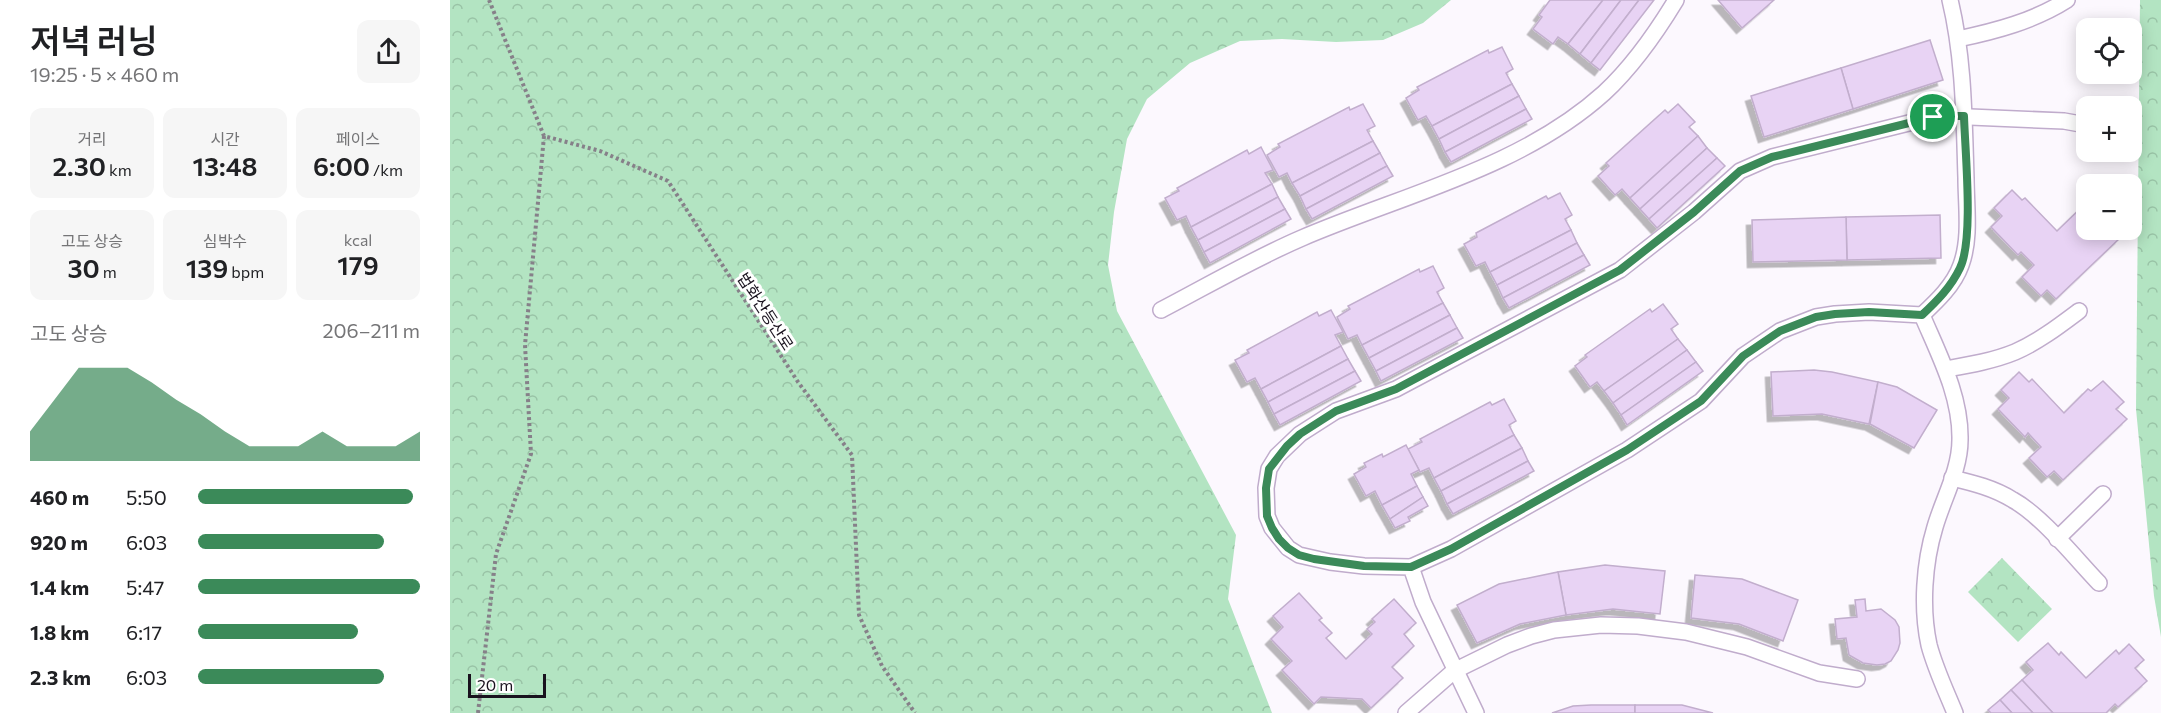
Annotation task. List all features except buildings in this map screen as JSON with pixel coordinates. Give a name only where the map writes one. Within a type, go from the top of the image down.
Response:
[{"type":"lane","points":[[1161,310],[1265,255],[1468,174],[1500,160],[1551,131],[1585,109],[1617,80],[1641,51],[1676,0]]},
{"type":"lane","points":[[1950,0],[1958,39],[1964,116],[1967,218],[1964,252],[1961,266],[1947,290],[1922,315],[1869,312],[1835,314],[1816,317],[1780,331],[1743,356],[1701,401],[1627,450],[1480,533],[1411,567],[1364,566],[1330,562],[1299,555],[1288,548],[1272,528],[1267,516],[1265,501],[1269,469],[1300,434],[1336,411],[1396,389],[1620,270],[1694,212],[1740,171],[1772,157],[1933,117],[1964,116],[2076,124]]},
{"type":"lane","points":[[1958,39],[2007,27],[2050,10],[2067,0]]},
{"type":"lane","points":[[1946,369],[2015,352],[2056,329],[2079,311]]},
{"type":"lane","points":[[1922,315],[1946,369],[1960,424],[1956,468],[1930,547],[1926,609],[1932,654],[1955,713]]},
{"type":"lane","points":[[1952,478],[1980,485],[2014,500],[2031,512],[2099,583]]},
{"type":"lane","points":[[2057,539],[2103,494]]},
{"type":"lane","points":[[1411,567],[1423,602],[1476,713]]},
{"type":"lane","points":[[1406,713],[1454,671],[1531,636],[1576,627],[1621,624],[1662,628],[1747,647],[1820,673],[1857,679]]},
{"type":"path","points":[[477,713],[496,554],[531,454],[525,345],[544,136],[489,0]]},
{"type":"path","name":"법화산등산로","points":[[544,136],[600,151],[668,181],[798,382],[852,455],[859,615],[882,666],[915,713]]},
{"type":"green space","points":[[450,0],[1451,0],[1423,23],[1383,40],[1240,41],[1190,63],[1147,99],[1127,139],[1114,212],[1108,265],[1117,311],[1236,535],[1228,599],[1272,713],[450,713]]},
{"type":"green space","points":[[2140,0],[2161,0],[2161,637],[2154,596],[2136,409],[2138,240],[2142,240],[2142,174],[2138,174],[2138,162],[2142,162],[2142,96],[2139,96],[2139,84],[2142,84],[2142,18],[2140,18]]},
{"type":"green space","points":[[2002,558],[2052,609],[2018,642],[1968,592]]},
{"type":"route","points":[[1964,116],[1966,237],[1961,266],[1954,279],[1939,300],[1922,315],[1869,312],[1835,314],[1816,317],[1780,331],[1743,356],[1701,401],[1627,450],[1451,549],[1411,567],[1364,566],[1299,555],[1279,539],[1272,528],[1267,516],[1265,501],[1269,469],[1287,446],[1317,422],[1336,411],[1396,389],[1620,270],[1694,212],[1740,171],[1755,163],[1933,117],[1964,116]]}]
